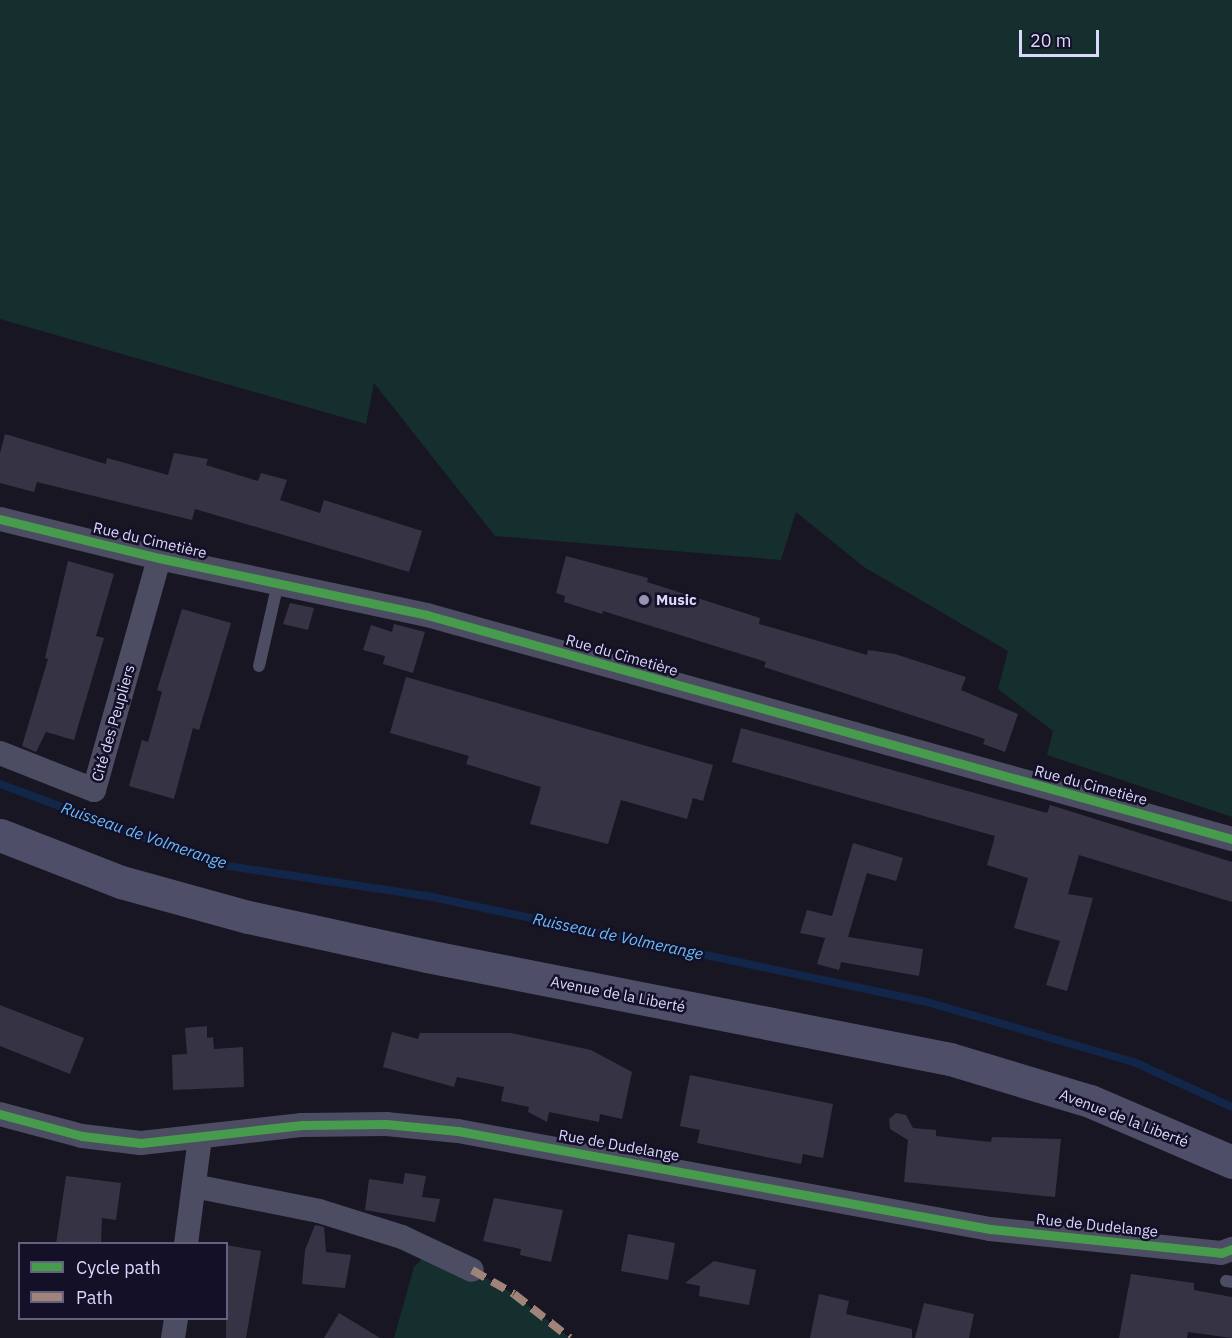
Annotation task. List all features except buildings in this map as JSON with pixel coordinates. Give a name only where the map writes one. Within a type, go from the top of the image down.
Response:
[{"type":"main road","name":"Avenue de la Liberté","points":[[0,835],[121,882],[248,917],[427,956],[950,1059],[1090,1101],[1232,1162]]},
{"type":"street","name":"Rue du Cimetière","points":[[0,519],[159,558],[427,615],[1232,839]]},
{"type":"street","name":"Cité des Peupliers","points":[[0,753],[94,790],[159,558]]},
{"type":"street","name":"Rue de Dudelange","points":[[0,1114],[94,1137],[141,1143],[302,1125],[386,1124],[458,1131],[990,1229],[1221,1252],[1232,1249]]},
{"type":"street","points":[[186,1242],[200,1138]]},
{"type":"street","points":[[194,1186],[319,1211],[402,1236],[472,1270]]},
{"type":"street","points":[[173,1338],[176,1320]]},
{"type":"lane","points":[[260,666],[278,583]]},
{"type":"green space","points":[[0,0],[1232,0],[1232,817],[1047,755],[1053,731],[998,689],[1008,651],[864,567],[796,512],[781,560],[495,536],[374,383],[366,424],[0,319]]},
{"type":"green space","points":[[422,1259],[472,1270],[514,1294],[570,1338],[394,1338],[414,1267]]},
{"type":"waterway","name":"Ruisseau de Volmerange","points":[[0,784],[215,864],[432,897],[927,1002],[1134,1062],[1232,1107]]},
{"type":"marked path","points":[[472,1270],[514,1294],[570,1338]]},
{"type":"cycle path","points":[[0,519],[159,558],[427,615],[1232,839]]},
{"type":"cycle path","points":[[0,1114],[82,1136],[141,1143],[302,1125],[386,1124],[458,1131],[990,1229],[1221,1253],[1232,1249]]},
{"type":"place","name":"Music","points":[[644,600]]}]
